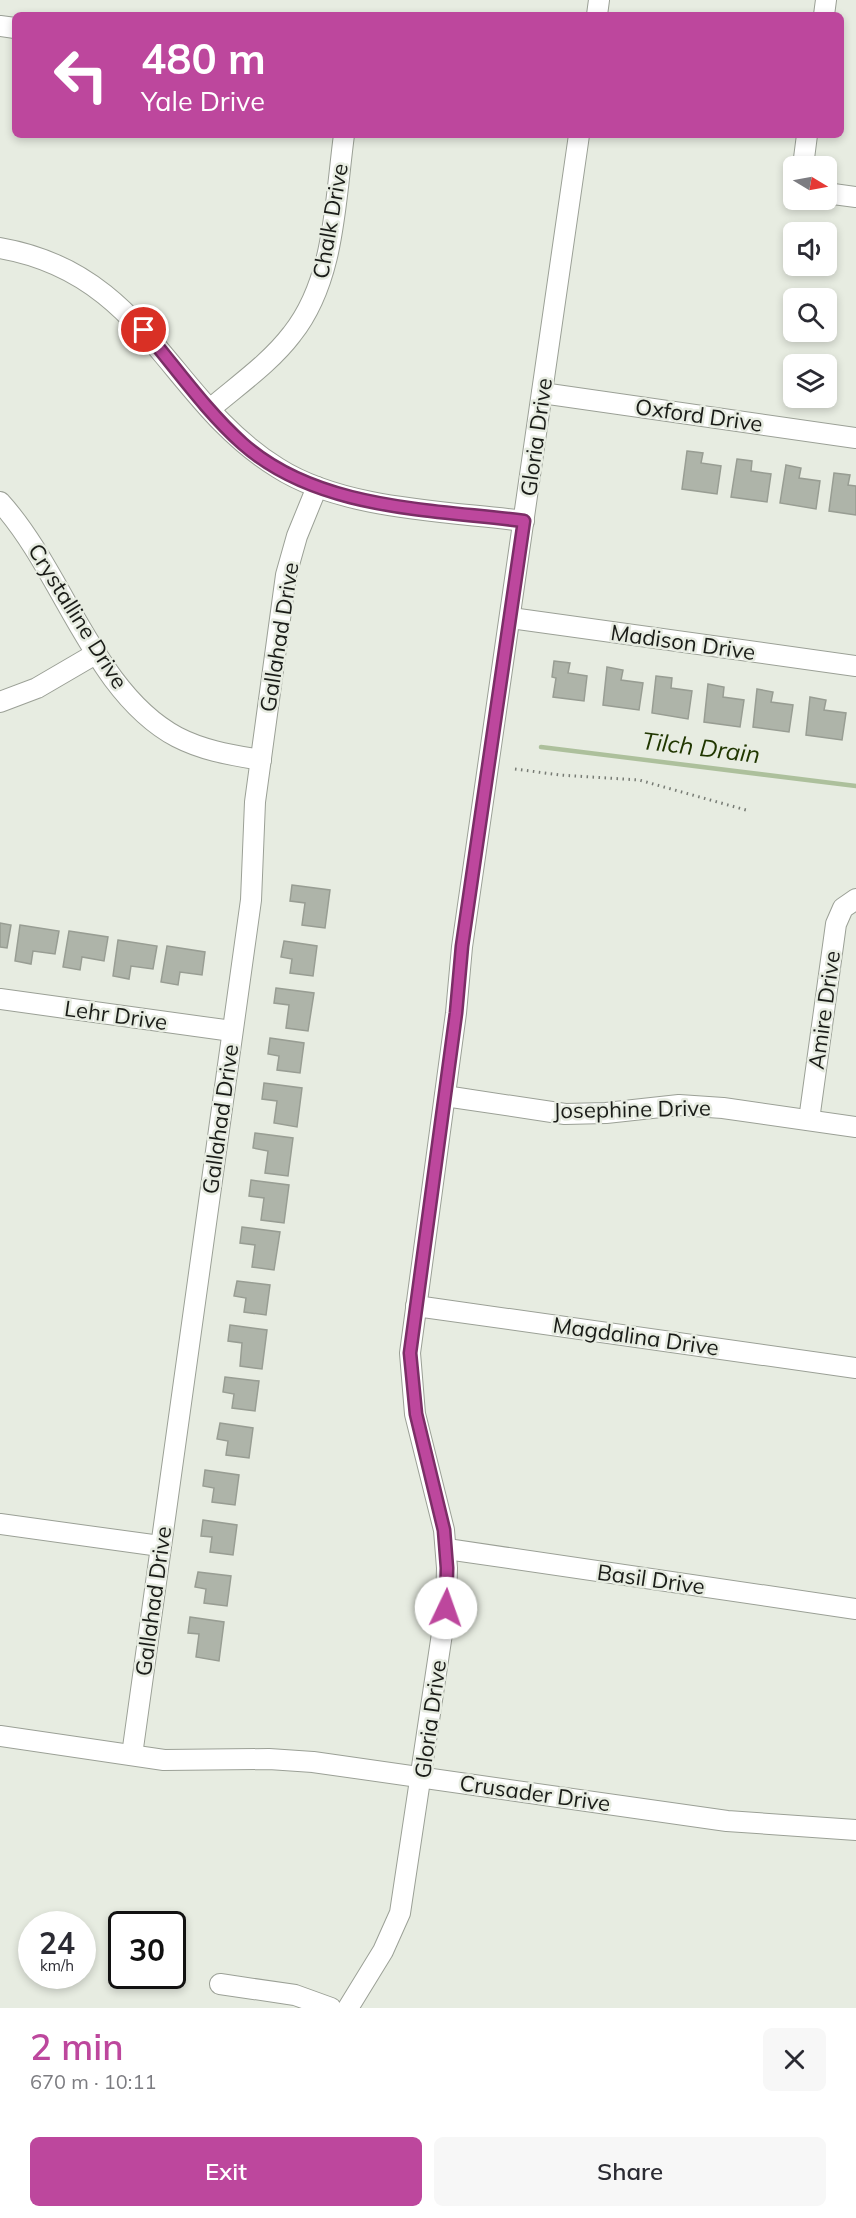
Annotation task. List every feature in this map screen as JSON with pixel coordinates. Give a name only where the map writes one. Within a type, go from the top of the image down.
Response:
[{"type":"street","name":"Chalk Drive","points":[[210,409],[280,348],[311,304],[327,252],[344,138]]},
{"type":"street","name":"Gloria Drive","points":[[348,2008],[382,1951],[400,1913],[446,1608],[447,1550],[439,1504],[412,1395],[410,1353],[445,1096],[462,946],[579,138]]},
{"type":"street","points":[[804,156],[807,138]]},
{"type":"street","points":[[837,194],[856,197]]},
{"type":"street","points":[[0,248],[27,253],[64,268],[106,294],[144,330],[210,409],[243,444],[261,458],[301,481],[377,502],[524,521]]},
{"type":"street","name":"Oxford Drive","points":[[542,393],[856,438]]},
{"type":"street","name":"Gallahad Drive","points":[[132,1755],[251,900],[253,821],[286,575],[297,536],[317,487]]},
{"type":"street","name":"Crystalline Drive","points":[[0,502],[26,533],[97,654],[134,704],[176,736],[209,750],[261,759]]},
{"type":"street","name":"Madison Drive","points":[[511,618],[856,666]]},
{"type":"street","points":[[0,702],[37,688],[97,654]]},
{"type":"street","name":"Amire Drive","points":[[809,1120],[836,924],[839,914],[852,902]]},
{"type":"street","name":"Lehr Drive","points":[[0,999],[232,1031]]},
{"type":"street","name":"Josephine Drive","points":[[445,1096],[565,1114],[606,1113],[679,1105],[723,1108],[856,1127]]},
{"type":"street","name":"Magdalina Drive","points":[[416,1306],[856,1368]]},
{"type":"street","points":[[0,1524],[160,1546]]},
{"type":"street","name":"Basil Drive","points":[[447,1550],[856,1609]]},
{"type":"street","name":"Crusader Drive","points":[[0,1736],[183,1760],[291,1759],[727,1821],[856,1830]]},
{"type":"street","points":[[220,1984],[295,1995],[331,2008]]},
{"type":"path","points":[[515,769],[560,775],[639,780],[746,810]]},
{"type":"building","points":[[687,451],[703,453],[701,463],[721,466],[717,494],[682,489]]},
{"type":"building","points":[[737,459],[752,461],[751,471],[771,474],[767,502],[731,497]]},
{"type":"building","points":[[786,465],[801,468],[799,478],[820,481],[816,509],[780,503]]},
{"type":"building","points":[[834,473],[850,475],[848,485],[856,486],[856,515],[829,511]]},
{"type":"building","points":[[554,661],[570,663],[568,673],[587,676],[584,701],[553,697],[556,678],[552,677]]},
{"type":"building","points":[[607,667],[623,670],[621,680],[643,683],[639,710],[603,705]]},
{"type":"building","points":[[656,676],[672,678],[671,688],[692,691],[688,719],[652,713]]},
{"type":"building","points":[[708,684],[724,687],[723,697],[744,700],[740,727],[704,722]]},
{"type":"building","points":[[757,689],[773,692],[771,702],[793,705],[789,732],[753,727]]},
{"type":"building","points":[[810,697],[826,700],[824,710],[846,713],[842,740],[806,735]]},
{"type":"building","points":[[292,885],[330,890],[325,928],[302,925],[305,903],[290,901]]},
{"type":"building","points":[[0,923],[11,925],[7,948],[0,947]]},
{"type":"building","points":[[20,925],[59,931],[55,954],[33,951],[31,964],[15,961]]},
{"type":"building","points":[[69,931],[108,937],[104,961],[82,957],[80,970],[63,967]]},
{"type":"building","points":[[118,940],[157,946],[153,969],[131,966],[129,979],[113,976]]},
{"type":"building","points":[[284,941],[317,946],[313,976],[290,973],[292,959],[281,957]]},
{"type":"building","points":[[167,946],[205,952],[202,975],[180,972],[178,985],[161,982]]},
{"type":"building","points":[[276,988],[314,993],[308,1031],[286,1028],[289,1005],[274,1003]]},
{"type":"building","points":[[270,1038],[304,1043],[300,1073],[277,1070],[279,1056],[268,1054]]},
{"type":"building","points":[[264,1083],[302,1088],[297,1127],[274,1123],[277,1101],[262,1099]]},
{"type":"building","points":[[255,1133],[293,1138],[288,1176],[265,1173],[268,1151],[253,1148]]},
{"type":"building","points":[[251,1180],[289,1185],[284,1223],[261,1220],[264,1198],[249,1196]]},
{"type":"building","points":[[242,1227],[280,1232],[274,1270],[252,1267],[255,1245],[240,1243]]},
{"type":"building","points":[[237,1281],[270,1285],[266,1315],[244,1312],[246,1298],[234,1296]]},
{"type":"building","points":[[230,1325],[267,1330],[262,1369],[240,1366],[242,1343],[228,1341]]},
{"type":"building","points":[[225,1377],[259,1381],[255,1411],[232,1408],[234,1394],[223,1392]]},
{"type":"building","points":[[220,1423],[253,1428],[249,1458],[226,1455],[228,1441],[217,1439]]},
{"type":"building","points":[[205,1470],[239,1475],[235,1505],[212,1502],[214,1488],[203,1486]]},
{"type":"building","points":[[203,1520],[237,1525],[233,1555],[210,1552],[212,1537],[201,1536]]},
{"type":"building","points":[[198,1572],[231,1576],[227,1606],[204,1603],[206,1589],[195,1587]]},
{"type":"building","points":[[190,1617],[224,1622],[219,1661],[196,1657],[199,1634],[188,1633]]},
{"type":"waterway","name":"Tilch Drain","points":[[541,747],[856,786]]},
{"type":"route","points":[[144,330],[243,444],[261,458],[301,481],[354,498],[524,521],[462,946],[456,1013],[410,1353],[412,1395],[439,1504],[447,1550],[446,1608]]}]
